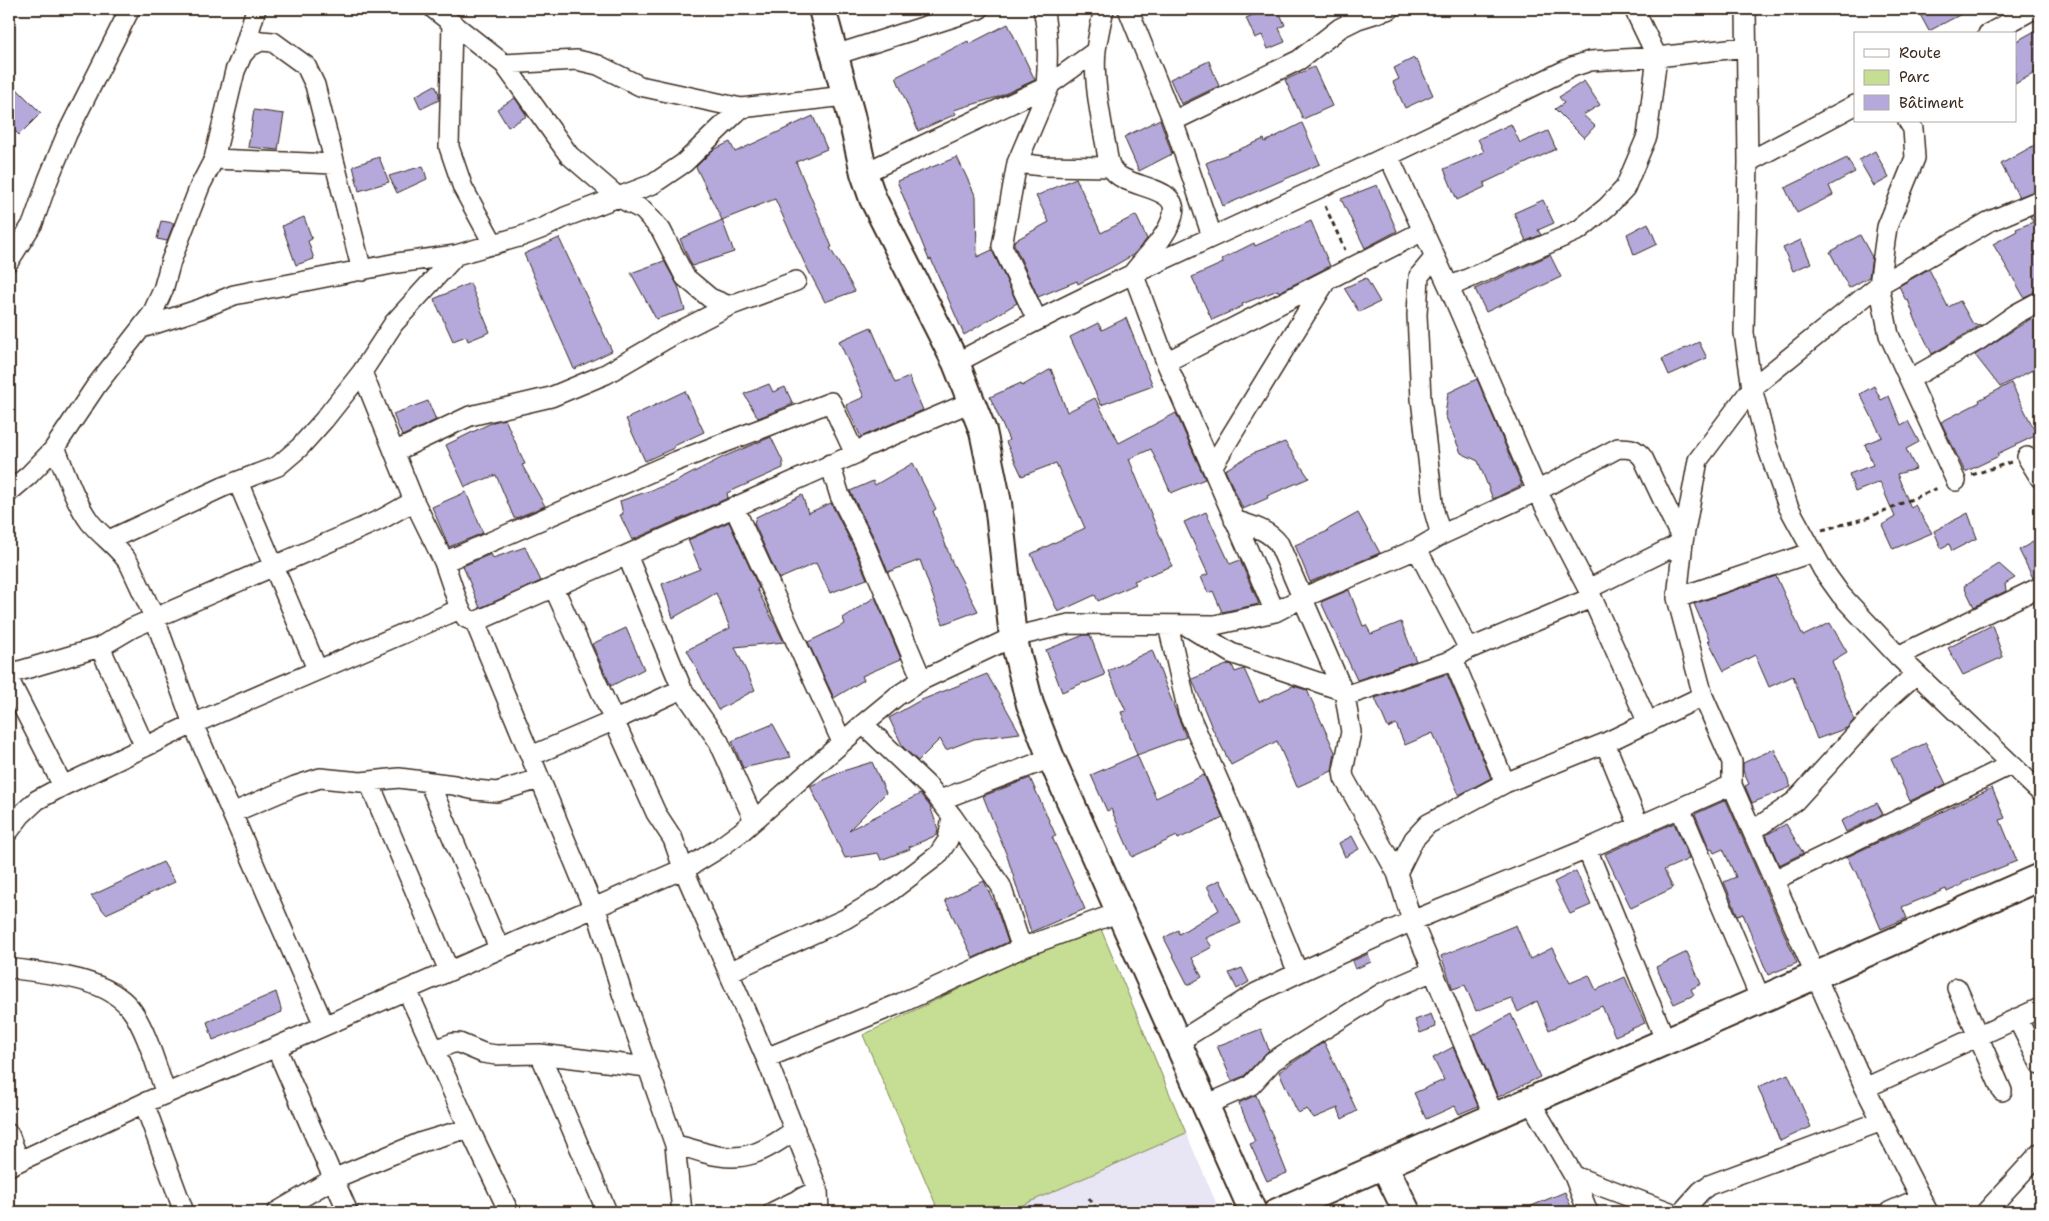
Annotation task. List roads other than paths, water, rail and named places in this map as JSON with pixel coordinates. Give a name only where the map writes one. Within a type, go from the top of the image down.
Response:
[{"type":"main road","points":[[822,9],[864,173],[873,199],[956,363],[983,431],[998,503],[1012,637],[1030,704],[1051,758],[1253,1212]]},
{"type":"main road","points":[[1277,1212],[2040,877]]},
{"type":"main road","points":[[1384,1166],[1407,1212]]},
{"type":"street","points":[[9,261],[33,223],[67,134],[130,9]]},
{"type":"street","points":[[9,492],[29,476],[55,448],[107,372],[152,314],[163,290],[171,261],[200,186],[214,159],[235,70],[242,55],[256,9]]},
{"type":"street","points":[[434,9],[504,64],[569,156],[618,197],[642,210],[662,230],[685,277],[710,298],[729,306]]},
{"type":"street","points":[[835,55],[979,9]]},
{"type":"street","points":[[1037,320],[1002,246],[1017,162],[1048,86],[1047,51],[1042,9]]},
{"type":"street","points":[[1104,9],[1096,52],[1096,76],[1102,125],[1110,167],[1122,179],[1163,193],[1171,202],[1174,214],[1167,230],[1133,273]]},
{"type":"street","points":[[1128,9],[1174,121],[1212,236]]},
{"type":"street","points":[[1174,121],[1299,60],[1355,14],[1390,9]]},
{"type":"street","points":[[1448,287],[1579,230],[1607,207],[1625,188],[1647,136],[1657,57],[1634,9]]},
{"type":"street","points":[[1746,9],[1748,162],[1744,333],[1752,388],[1767,446],[1788,506],[1822,570],[1841,595],[1916,674],[2010,764],[2039,785]]},
{"type":"street","points":[[1992,32],[2034,9]]},
{"type":"street","points":[[452,23],[449,147],[463,188],[494,245]]},
{"type":"street","points":[[242,55],[249,47],[262,41],[273,42],[306,66],[315,85],[362,271]]},
{"type":"street","points":[[956,363],[1037,320],[1133,273],[1318,189],[1572,67],[1590,61],[1657,57],[1746,46]]},
{"type":"street","points":[[864,173],[1048,86],[1096,52]]},
{"type":"street","points":[[504,64],[577,60],[598,65],[640,86],[741,108],[845,96]]},
{"type":"street","points":[[1748,162],[1854,106]]},
{"type":"street","points":[[142,328],[200,309],[234,295],[396,263],[456,255],[494,245],[543,228],[564,217],[653,184],[684,163],[741,108]]},
{"type":"street","points":[[1908,122],[1914,137],[1916,158],[1886,227],[1879,285],[1889,335],[1956,481]]},
{"type":"street","points":[[1388,156],[1435,257],[1537,492],[1590,593],[1648,723]]},
{"type":"street","points":[[214,159],[334,164]]},
{"type":"street","points":[[1017,162],[1042,166],[1110,167]]},
{"type":"street","points":[[1888,1212],[1924,1205],[1865,1088],[1754,830],[1732,785],[1732,762],[1703,696],[1677,598],[1683,542],[1698,460],[1752,388],[1879,285],[1988,222],[2040,200]]},
{"type":"street","points":[[1166,362],[1423,232]]},
{"type":"street","points":[[109,540],[162,515],[278,466],[299,448],[362,372],[394,323],[456,255]]},
{"type":"street","points":[[1435,257],[1419,276],[1417,315],[1421,398],[1434,510],[1441,535]]},
{"type":"street","points":[[1133,273],[1166,362],[1275,612]]},
{"type":"street","points":[[394,452],[470,416],[551,397],[606,374],[678,332],[729,306],[796,281]]},
{"type":"street","points":[[1212,466],[1326,281]]},
{"type":"street","points":[[1910,379],[1979,340],[2016,314],[2040,301]]},
{"type":"street","points":[[362,372],[414,501],[444,562],[460,609],[466,618],[475,622],[594,907],[675,1145],[682,1212]]},
{"type":"street","points":[[444,562],[674,462],[831,402],[855,454]]},
{"type":"street","points":[[475,622],[855,454],[865,447],[971,402]]},
{"type":"street","points":[[55,448],[83,512],[130,565],[155,619],[193,724],[324,1025]]},
{"type":"street","points":[[9,1134],[14,1164],[144,1103],[276,1048],[324,1025],[683,868],[718,849],[897,696],[922,680],[1012,637],[1069,624],[1215,625],[1275,612],[1302,598],[1417,549],[1441,535],[1537,492],[1618,448],[1630,448],[1637,451],[1643,458],[1683,542]]},
{"type":"street","points":[[2027,457],[2040,478]]},
{"type":"street","points":[[830,464],[840,496],[864,543],[922,680]]},
{"type":"street","points":[[238,482],[317,669]]},
{"type":"street","points":[[9,674],[100,647],[132,628],[382,519],[414,501]]},
{"type":"street","points":[[734,507],[842,742]]},
{"type":"street","points":[[1234,520],[1263,529],[1272,535],[1279,544],[1343,693],[1352,732],[1343,771],[1344,778],[1396,874],[1412,921],[1488,1102],[1496,1116]]},
{"type":"street","points":[[1187,626],[1231,653],[1343,693],[1450,661],[1469,649],[1590,593],[1683,542]]},
{"type":"street","points":[[1677,598],[1809,544]]},
{"type":"street","points":[[1417,549],[1469,649]]},
{"type":"street","points":[[627,555],[682,689],[718,742],[754,820]]},
{"type":"street","points":[[1898,656],[2040,587]]},
{"type":"street","points":[[554,588],[656,813],[673,839],[683,868],[796,1130],[818,1190],[819,1212]]},
{"type":"street","points":[[9,831],[21,815],[37,800],[63,786],[193,724],[460,609]]},
{"type":"street","points":[[1168,625],[1188,712],[1232,811],[1298,973]]},
{"type":"street","points":[[100,647],[145,747]]},
{"type":"street","points":[[1450,661],[1452,659],[1505,783]]},
{"type":"street","points":[[1754,830],[1795,801],[1887,700],[1916,674]]},
{"type":"street","points":[[9,680],[63,786]]},
{"type":"street","points":[[531,756],[682,689]]},
{"type":"street","points":[[1396,874],[1414,839],[1428,824],[1505,783],[1605,743],[1703,696]]},
{"type":"street","points":[[863,724],[940,800],[952,816],[1001,886],[1018,937],[1024,947]]},
{"type":"street","points":[[1605,743],[1639,826]]},
{"type":"street","points":[[940,800],[1051,758]]},
{"type":"street","points":[[1774,880],[2010,764]]},
{"type":"street","points":[[232,813],[320,778],[369,782],[399,778],[497,792],[539,779]]},
{"type":"street","points":[[369,782],[449,971]]},
{"type":"street","points":[[429,782],[499,948]]},
{"type":"street","points":[[1178,1042],[1256,993],[1298,973],[1412,921],[1587,849],[1732,785]]},
{"type":"street","points":[[1680,808],[1761,1000]]},
{"type":"street","points":[[729,972],[845,919],[887,894],[938,855],[948,840],[952,816]]},
{"type":"street","points":[[1587,849],[1666,1042]]},
{"type":"street","points":[[766,1058],[901,1003],[1024,947],[1120,912]]},
{"type":"street","points":[[9,968],[97,985],[121,999],[131,1009],[140,1023],[166,1094]]},
{"type":"street","points":[[1206,1105],[1251,1085],[1273,1061],[1382,993],[1433,971]]},
{"type":"street","points":[[1958,988],[2002,1090]]},
{"type":"street","points":[[407,990],[509,1212]]},
{"type":"street","points":[[1865,1088],[2040,1008]]},
{"type":"street","points":[[2017,1018],[2040,1064]]},
{"type":"street","points":[[434,1050],[453,1043],[459,1043],[483,1053],[496,1055],[540,1054],[647,1067]]},
{"type":"street","points":[[276,1048],[348,1212]]},
{"type":"street","points":[[540,1054],[607,1212]]},
{"type":"street","points":[[1530,1101],[1574,1176],[1588,1212]]},
{"type":"street","points":[[144,1103],[184,1212]]},
{"type":"street","points":[[1682,1212],[1709,1185],[1882,1121]]},
{"type":"street","points":[[277,1212],[332,1179],[422,1142],[469,1128]]},
{"type":"street","points":[[675,1145],[725,1157],[746,1156],[768,1149],[796,1130]]},
{"type":"street","points":[[1986,1212],[2040,1153]]},
{"type":"street","points":[[1574,1176],[1670,1212]]},
{"type":"street","points":[[773,1212],[818,1190]]}]
